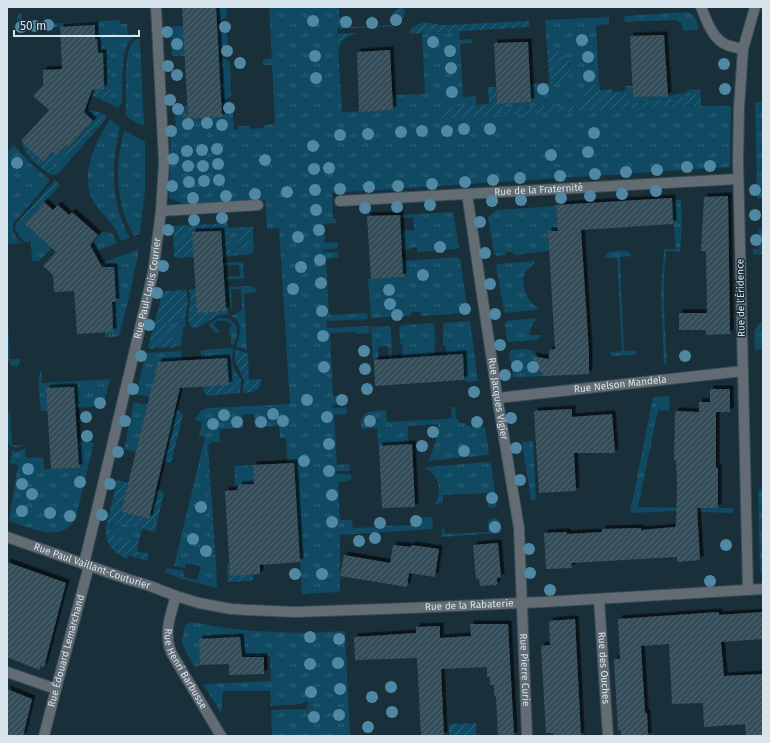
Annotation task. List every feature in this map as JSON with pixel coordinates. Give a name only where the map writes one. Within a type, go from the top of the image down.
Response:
[{"type":"street","name":"Rue Paul-Louis Courier","points":[[86,565],[153,273],[159,234],[164,162],[156,7]]},
{"type":"street","points":[[701,7],[715,36],[727,45],[743,49]]},
{"type":"street","name":"Rue de l'Éridence","points":[[748,590],[738,179],[739,108],[743,49],[755,7]]},
{"type":"street","name":"Rue de la Fraternité","points":[[340,201],[738,179]]},
{"type":"street","name":"Rue Jacques Vigier","points":[[467,194],[519,528],[522,603]]},
{"type":"street","points":[[161,211],[258,205]]},
{"type":"street","name":"Rue Nelson Mandela","points":[[498,398],[743,371]]},
{"type":"street","name":"Rue Paul Vaillant-Couturier","points":[[7,537],[176,596]]},
{"type":"street","name":"Rue Édouard Lemarchand","points":[[44,736],[86,565]]},
{"type":"street","name":"Rue de la Rabaterie","points":[[176,596],[200,603],[231,609],[296,612],[522,603],[763,589]]},
{"type":"street","name":"Rue Henri Barbusse","points":[[176,596],[168,625],[169,647],[221,736]]},
{"type":"street","name":"Rue des Ouches","points":[[599,599],[608,736]]},
{"type":"street","name":"Rue Pierre Curie","points":[[522,603],[527,736]]},
{"type":"street","points":[[7,672],[56,689]]},
{"type":"green space","points":[[216,7],[226,7],[227,15],[225,19],[217,20]]},
{"type":"green space","points":[[269,7],[336,7],[342,112],[393,110],[392,95],[425,94],[422,34],[459,31],[460,40],[472,39],[473,43],[460,44],[463,97],[476,96],[476,105],[452,108],[437,114],[731,106],[730,167],[332,193],[333,219],[336,219],[337,223],[324,224],[325,243],[338,242],[338,247],[336,249],[323,250],[323,252],[337,252],[339,258],[326,259],[329,315],[367,313],[368,319],[327,321],[327,328],[369,326],[370,333],[330,333],[333,396],[345,396],[347,403],[332,405],[332,408],[347,408],[346,414],[334,415],[337,465],[349,464],[350,466],[349,471],[336,471],[336,474],[349,474],[351,476],[349,481],[338,482],[340,520],[351,520],[353,528],[378,527],[378,519],[383,519],[384,526],[414,525],[414,518],[432,517],[433,529],[340,535],[340,592],[302,594],[294,463],[287,463],[286,438],[280,438],[279,426],[255,427],[254,414],[242,415],[243,428],[219,429],[220,442],[213,442],[209,444],[207,451],[213,564],[216,564],[217,588],[182,579],[165,572],[167,568],[184,571],[183,577],[197,580],[201,566],[186,563],[185,568],[174,566],[205,437],[199,436],[202,422],[195,420],[199,413],[204,409],[209,408],[290,404],[279,228],[267,229],[265,200],[187,205],[169,198],[171,134],[176,134],[175,106],[187,106],[188,119],[221,117],[221,102],[228,102],[232,104],[234,130],[238,130],[238,126],[250,126],[250,129],[264,128],[264,125],[275,124],[272,65],[263,65],[263,59],[272,58]]},
{"type":"green space","points":[[336,7],[339,7],[339,17],[351,16],[352,27],[369,26],[370,16],[374,17],[374,26],[392,25],[391,16],[395,10],[399,8],[404,9],[405,14],[395,26],[337,29]]},
{"type":"green space","points":[[687,12],[693,15],[696,19],[698,30],[684,31],[681,23],[676,20],[625,22],[624,16]]},
{"type":"green space","points":[[22,13],[22,25],[120,20],[120,24],[127,24],[128,34],[137,34],[130,40],[125,53],[123,61],[122,102],[118,108],[99,99],[110,94],[111,92],[109,46],[104,46],[104,36],[100,36],[99,25],[18,29],[17,17]]},
{"type":"green space","points":[[609,17],[609,24],[596,25],[599,84],[592,85],[586,90],[582,103],[571,107],[542,106],[512,109],[503,108],[497,104],[531,102],[530,84],[549,83],[549,76],[554,81],[570,66],[564,57],[547,49],[545,20]]},
{"type":"green space","points":[[529,21],[530,27],[409,34],[411,29],[424,23],[445,25]]},
{"type":"green space","points":[[217,24],[227,24],[228,52],[227,55],[218,55]]},
{"type":"green space","points":[[95,25],[99,25],[100,35],[104,35],[104,46],[109,46],[111,92],[110,94],[99,99],[90,95],[92,90],[104,89],[103,53],[98,53],[97,39],[95,39]]},
{"type":"green space","points":[[183,26],[185,56],[172,56],[171,27]]},
{"type":"green space","points":[[357,33],[349,36],[342,42],[338,52],[337,34]]},
{"type":"green space","points":[[136,39],[140,39],[144,126],[136,123],[125,115],[128,53],[131,44]]},
{"type":"green space","points":[[547,49],[565,56],[568,60],[570,70],[565,82],[556,82],[549,76]]},
{"type":"green space","points":[[219,59],[226,59],[230,62],[231,96],[227,99],[221,99]]},
{"type":"green space","points":[[599,84],[600,90],[612,89],[613,92],[626,91],[628,99],[632,102],[683,98],[692,94],[701,95],[701,106],[634,108],[434,119],[444,110],[458,106],[489,104],[488,87],[496,87],[497,104],[509,109],[542,106],[567,107],[579,105],[584,100],[588,87]]},
{"type":"green space","points":[[625,86],[632,86],[633,97],[674,95],[687,93],[687,90],[700,89],[701,95],[694,94],[683,98],[632,102],[627,98]]},
{"type":"green space","points":[[755,102],[763,102],[763,198],[757,199]]},
{"type":"green space","points":[[85,109],[105,115],[93,132],[69,157],[65,155],[48,173],[28,156],[21,141],[43,162],[52,152],[56,155],[66,145],[70,147],[93,121],[83,112]]},
{"type":"green space","points":[[105,115],[107,116],[104,121],[59,173],[56,175],[51,175],[48,173],[66,155],[69,157],[93,132]]},
{"type":"green space","points":[[110,119],[120,127],[115,156],[114,184],[119,211],[123,224],[130,238],[121,241],[117,231],[93,201],[89,191],[88,180],[91,158],[99,137]]},
{"type":"green space","points":[[124,130],[145,142],[145,190],[140,234],[134,236],[122,206],[118,184],[120,151]]},
{"type":"green space","points":[[14,145],[30,163],[49,179],[49,182],[13,224],[15,235],[22,243],[7,244],[7,152]]},
{"type":"green space","points":[[55,180],[60,185],[22,227],[15,228],[17,223]]},
{"type":"green space","points":[[672,200],[681,200],[682,221],[680,252],[666,251],[664,312],[667,364],[664,365],[661,292],[664,249],[676,249]]},
{"type":"green space","points":[[556,206],[558,231],[548,232],[549,251],[514,255],[513,252],[506,252],[506,255],[497,256],[494,254],[488,217],[496,210]]},
{"type":"green space","points":[[453,212],[459,247],[457,249],[417,252],[417,247],[401,251],[400,231],[414,230],[413,218],[400,218],[400,215]]},
{"type":"green space","points":[[228,223],[229,248],[232,251],[242,253],[242,255],[222,257],[220,231],[192,232],[194,257],[174,258],[173,226]]},
{"type":"green space","points":[[25,224],[52,248],[39,261],[32,261],[31,242],[24,242],[16,231],[15,228],[22,227]]},
{"type":"green space","points":[[241,227],[237,248],[249,236],[253,236],[254,249],[252,254],[243,255],[242,253],[232,251],[229,248],[228,228]]},
{"type":"green space","points":[[241,227],[253,227],[253,236],[249,236],[250,245],[237,249],[239,239]]},
{"type":"green space","points":[[763,228],[763,254],[753,255],[753,249],[759,249],[758,229]]},
{"type":"green space","points":[[103,232],[112,233],[117,243],[94,252],[90,245],[98,235]]},
{"type":"green space","points":[[139,249],[129,298],[119,336],[105,338],[112,303],[116,302],[114,267],[100,267],[99,264]]},
{"type":"green space","points":[[626,251],[632,256],[620,257],[624,351],[637,351],[635,355],[612,356],[609,352],[622,351],[617,258],[604,258],[611,252]]},
{"type":"green space","points":[[457,257],[460,259],[468,313],[422,316],[420,312],[412,312],[410,316],[371,318],[368,279],[403,277],[402,261]]},
{"type":"green space","points":[[535,261],[535,263],[525,273],[523,284],[530,301],[540,309],[506,313],[504,311],[496,265]]},
{"type":"green space","points":[[223,263],[243,263],[244,279],[224,279],[224,277],[240,276],[239,265],[223,266]]},
{"type":"green space","points":[[224,287],[227,287],[227,314],[215,317],[198,327],[191,327],[188,318],[190,299],[189,290],[196,289],[198,312],[226,311]]},
{"type":"green space","points":[[229,287],[254,287],[256,292],[244,294],[247,350],[236,347],[240,334],[240,326],[231,316],[242,310],[241,289],[231,289],[231,311]]},
{"type":"green space","points":[[186,290],[188,302],[185,319],[179,317],[178,325],[164,321],[163,323],[175,328],[172,337],[177,339],[176,346],[173,348],[156,347],[152,349],[148,347],[163,291]]},
{"type":"green space","points":[[7,301],[10,359],[20,359],[20,363],[17,367],[12,366],[8,361]]},
{"type":"green space","points":[[179,317],[185,319],[187,328],[184,326],[181,347],[176,346],[177,339],[172,338],[163,323],[164,321]]},
{"type":"green space","points":[[218,318],[225,318],[234,322],[237,328],[237,334],[234,345],[231,343],[231,336],[228,333],[232,324],[222,321],[215,322],[213,324],[220,332],[216,333],[208,325]]},
{"type":"green space","points":[[537,318],[530,330],[530,335],[542,335],[537,340],[507,341],[505,324],[507,321]]},
{"type":"green space","points":[[470,321],[478,381],[467,382],[464,380],[463,354],[446,355],[446,346],[443,345],[443,327],[444,323]]},
{"type":"green space","points":[[762,322],[763,349],[755,350],[755,331]]},
{"type":"green space","points":[[433,323],[436,342],[434,342],[435,356],[403,358],[399,328],[402,325]]},
{"type":"green space","points":[[389,326],[391,328],[392,359],[389,359],[388,346],[378,347],[379,359],[373,360],[371,327]]},
{"type":"green space","points":[[233,348],[232,361],[234,369],[228,369],[227,358],[201,359],[201,350]]},
{"type":"green space","points":[[235,349],[248,353],[249,380],[261,379],[260,387],[258,389],[243,393],[244,380],[235,361]]},
{"type":"green space","points":[[511,350],[532,350],[537,353],[539,357],[536,357],[550,376],[513,377],[509,353]]},
{"type":"green space","points":[[181,351],[182,361],[158,362],[150,397],[136,394],[146,353]]},
{"type":"green space","points":[[228,369],[234,369],[241,379],[240,393],[207,396],[203,390],[203,386],[229,385]]},
{"type":"green space","points":[[41,370],[42,383],[110,379],[103,406],[75,408],[74,387],[47,388],[48,411],[41,411],[39,378]]},
{"type":"green space","points":[[670,396],[669,411],[658,410],[638,507],[733,508],[733,513],[677,511],[630,513],[653,397]]},
{"type":"green space","points":[[134,402],[148,405],[136,452],[124,449]]},
{"type":"green space","points":[[451,407],[455,407],[456,418],[460,423],[465,423],[472,427],[485,427],[489,452],[487,455],[428,461],[435,443],[438,424],[408,426],[408,444],[378,446],[377,428],[361,429],[362,418],[371,411],[386,410],[387,422],[452,418]]},
{"type":"green space","points":[[175,410],[179,411],[183,415],[171,463],[163,461]]},
{"type":"green space","points":[[7,412],[10,412],[12,445],[25,445],[15,448],[7,442]]},
{"type":"green space","points":[[77,441],[94,443],[76,517],[70,525],[63,530],[46,532],[9,521],[18,465],[10,463],[12,451],[7,449],[7,447],[16,452],[25,448],[26,458],[43,457],[44,469],[78,468]]},
{"type":"green space","points":[[533,441],[536,500],[531,501],[522,442]]},
{"type":"green space","points":[[208,446],[216,564],[213,565],[207,458]]},
{"type":"green space","points":[[488,462],[491,464],[496,507],[491,508],[488,506],[487,493],[443,495],[443,503],[434,504],[437,501],[439,493],[439,484],[432,473],[425,469],[426,467]]},
{"type":"green space","points":[[253,465],[254,484],[235,486],[234,466]]},
{"type":"green space","points":[[117,480],[128,483],[121,512],[148,519],[156,490],[164,492],[155,532],[112,522],[110,533],[139,541],[137,551],[149,554],[147,561],[129,555],[127,559],[110,547],[106,539],[106,528]]},
{"type":"green space","points":[[763,489],[763,572],[760,572],[758,490]]},
{"type":"green space","points":[[496,518],[499,521],[501,533],[441,537],[442,528],[444,528],[445,534],[488,532],[488,521]]},
{"type":"green space","points":[[113,521],[142,528],[139,541],[110,533]]},
{"type":"green space","points":[[227,564],[229,564],[230,576],[253,574],[253,581],[228,582]]},
{"type":"green space","points":[[192,622],[254,631],[305,633],[345,631],[350,736],[272,736],[271,710],[307,709],[308,701],[300,704],[271,706],[270,691],[223,691],[221,713],[203,684],[271,681],[270,656],[242,657],[240,637],[200,639],[200,665],[195,667],[182,642],[185,625]]},
{"type":"green space","points":[[476,723],[476,736],[449,736],[449,724]]},
{"type":"building","points":[[182,7],[216,7],[222,117],[188,119]]},
{"type":"building","points":[[95,25],[95,39],[97,39],[98,53],[103,53],[104,89],[92,90],[84,112],[93,121],[69,147],[66,145],[56,155],[52,152],[43,162],[21,141],[49,110],[33,96],[43,85],[43,70],[62,69],[60,27]]},
{"type":"building","points":[[664,35],[668,96],[633,97],[630,36]]},
{"type":"building","points":[[528,42],[531,102],[497,104],[494,43]]},
{"type":"building","points":[[390,50],[393,110],[359,112],[357,52]]},
{"type":"building","points":[[728,196],[730,334],[706,335],[706,330],[679,330],[679,313],[707,313],[706,251],[701,251],[704,197]]},
{"type":"building","points":[[672,198],[673,224],[581,230],[589,374],[547,376],[540,371],[531,356],[549,359],[549,350],[555,349],[548,231],[558,231],[556,205]]},
{"type":"building","points":[[44,202],[53,210],[58,205],[69,215],[72,212],[98,235],[90,245],[102,267],[114,267],[116,302],[112,302],[113,332],[77,334],[74,291],[54,292],[53,275],[43,266],[56,252],[25,224]]},
{"type":"building","points":[[400,215],[403,277],[371,279],[367,216]]},
{"type":"building","points":[[221,231],[226,311],[197,313],[192,232]]},
{"type":"building","points":[[463,354],[464,380],[375,386],[374,360]]},
{"type":"building","points":[[227,358],[229,385],[180,388],[149,519],[121,512],[158,362]]},
{"type":"building","points":[[74,387],[79,468],[51,469],[46,388]]},
{"type":"building","points":[[710,389],[730,389],[730,412],[716,412],[718,508],[697,508],[700,560],[677,562],[677,557],[571,563],[572,568],[546,569],[544,533],[567,532],[567,534],[602,532],[602,529],[641,528],[641,530],[675,527],[677,485],[676,460],[674,460],[675,411],[699,412],[699,402],[710,402]]},
{"type":"building","points":[[572,409],[572,417],[612,414],[615,453],[574,453],[576,491],[539,493],[534,411]]},
{"type":"building","points":[[412,444],[415,507],[382,508],[379,446]]},
{"type":"building","points":[[294,463],[300,562],[260,565],[260,574],[230,576],[225,491],[237,490],[239,485],[254,484],[253,465]]},
{"type":"building","points":[[498,543],[501,577],[497,578],[497,585],[480,586],[479,578],[476,579],[473,545]]},
{"type":"building","points":[[393,545],[411,547],[411,545],[439,549],[435,577],[409,573],[407,587],[340,576],[344,555],[390,563]]},
{"type":"building","points":[[7,562],[66,583],[44,667],[41,666],[39,670],[7,657]]},
{"type":"building","points":[[719,612],[719,615],[763,612],[763,639],[721,642],[724,676],[763,674],[763,736],[746,736],[745,724],[704,727],[703,703],[672,704],[669,644],[641,646],[645,713],[647,713],[648,736],[621,736],[621,730],[618,731],[614,659],[620,659],[618,619]]},
{"type":"building","points":[[575,619],[581,736],[553,736],[553,733],[546,733],[541,646],[550,645],[549,621]]},
{"type":"building","points":[[470,624],[508,624],[514,736],[498,736],[496,696],[494,696],[494,685],[490,685],[490,677],[487,677],[487,667],[441,669],[444,736],[421,736],[417,658],[355,660],[354,637],[416,633],[416,627],[440,626],[440,638],[471,636]]},
{"type":"building","points":[[240,637],[242,657],[264,657],[264,674],[229,675],[229,664],[200,665],[199,639]]},
{"type":"building","points":[[7,689],[32,699],[23,736],[7,736]]}]
